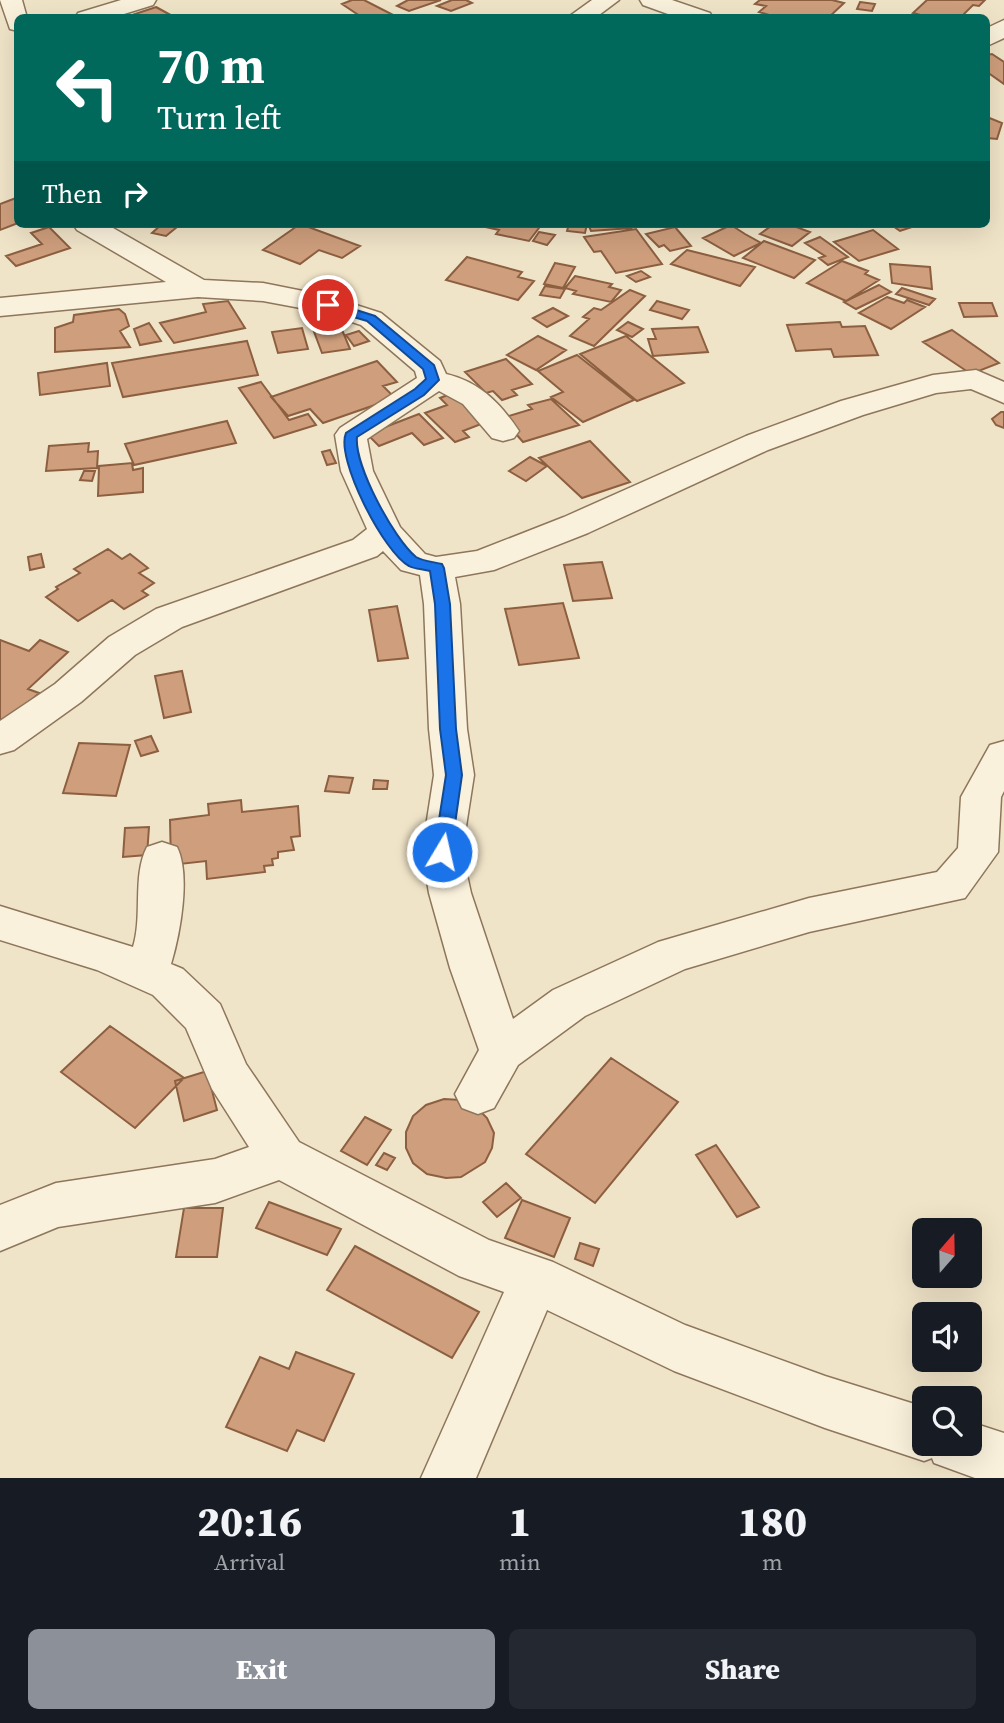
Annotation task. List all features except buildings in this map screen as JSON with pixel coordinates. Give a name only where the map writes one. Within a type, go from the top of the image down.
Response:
[{"type":"street","points":[[99,14],[145,0]]},
{"type":"street","points":[[585,14],[608,0]]},
{"type":"street","points":[[652,0],[691,14]]},
{"type":"street","points":[[94,228],[136,255],[198,288]]},
{"type":"street","points":[[0,307],[198,288],[263,292],[358,313],[371,319],[411,349],[429,367],[433,380]]},
{"type":"street","points":[[433,380],[419,392],[351,435],[350,444],[356,466],[385,532],[413,562],[436,568],[482,562],[576,525],[757,443],[852,408],[933,384],[995,379]]},
{"type":"street","points":[[433,380],[457,386],[473,394],[485,405],[503,431]]},
{"type":"street","points":[[0,740],[68,693],[122,646],[169,618],[365,548],[385,532]]},
{"type":"street","points":[[436,568],[442,604],[448,729],[454,775],[442,852],[450,893],[472,968],[502,1051]]},
{"type":"street","points":[[478,1094],[502,1051],[569,1003],[673,955],[809,915],[950,886],[978,852],[981,797],[1004,755]]},
{"type":"street","points":[[147,973],[159,932],[162,858]]},
{"type":"street","points":[[0,923],[109,956],[168,982],[204,1017],[228,1075],[282,1157],[477,1259],[535,1279],[674,1346],[825,1402],[912,1430]]},
{"type":"street","points":[[0,1228],[56,1205],[215,1181],[282,1157]]},
{"type":"street","points":[[448,1478],[535,1279]]},
{"type":"street","points":[[982,1453],[1004,1460]]},
{"type":"route","points":[[328,305],[371,319],[411,349],[429,367],[433,380],[419,392],[351,435],[350,444],[356,466],[385,532],[413,562],[436,568],[442,604],[448,729],[454,775],[442,852]]}]
